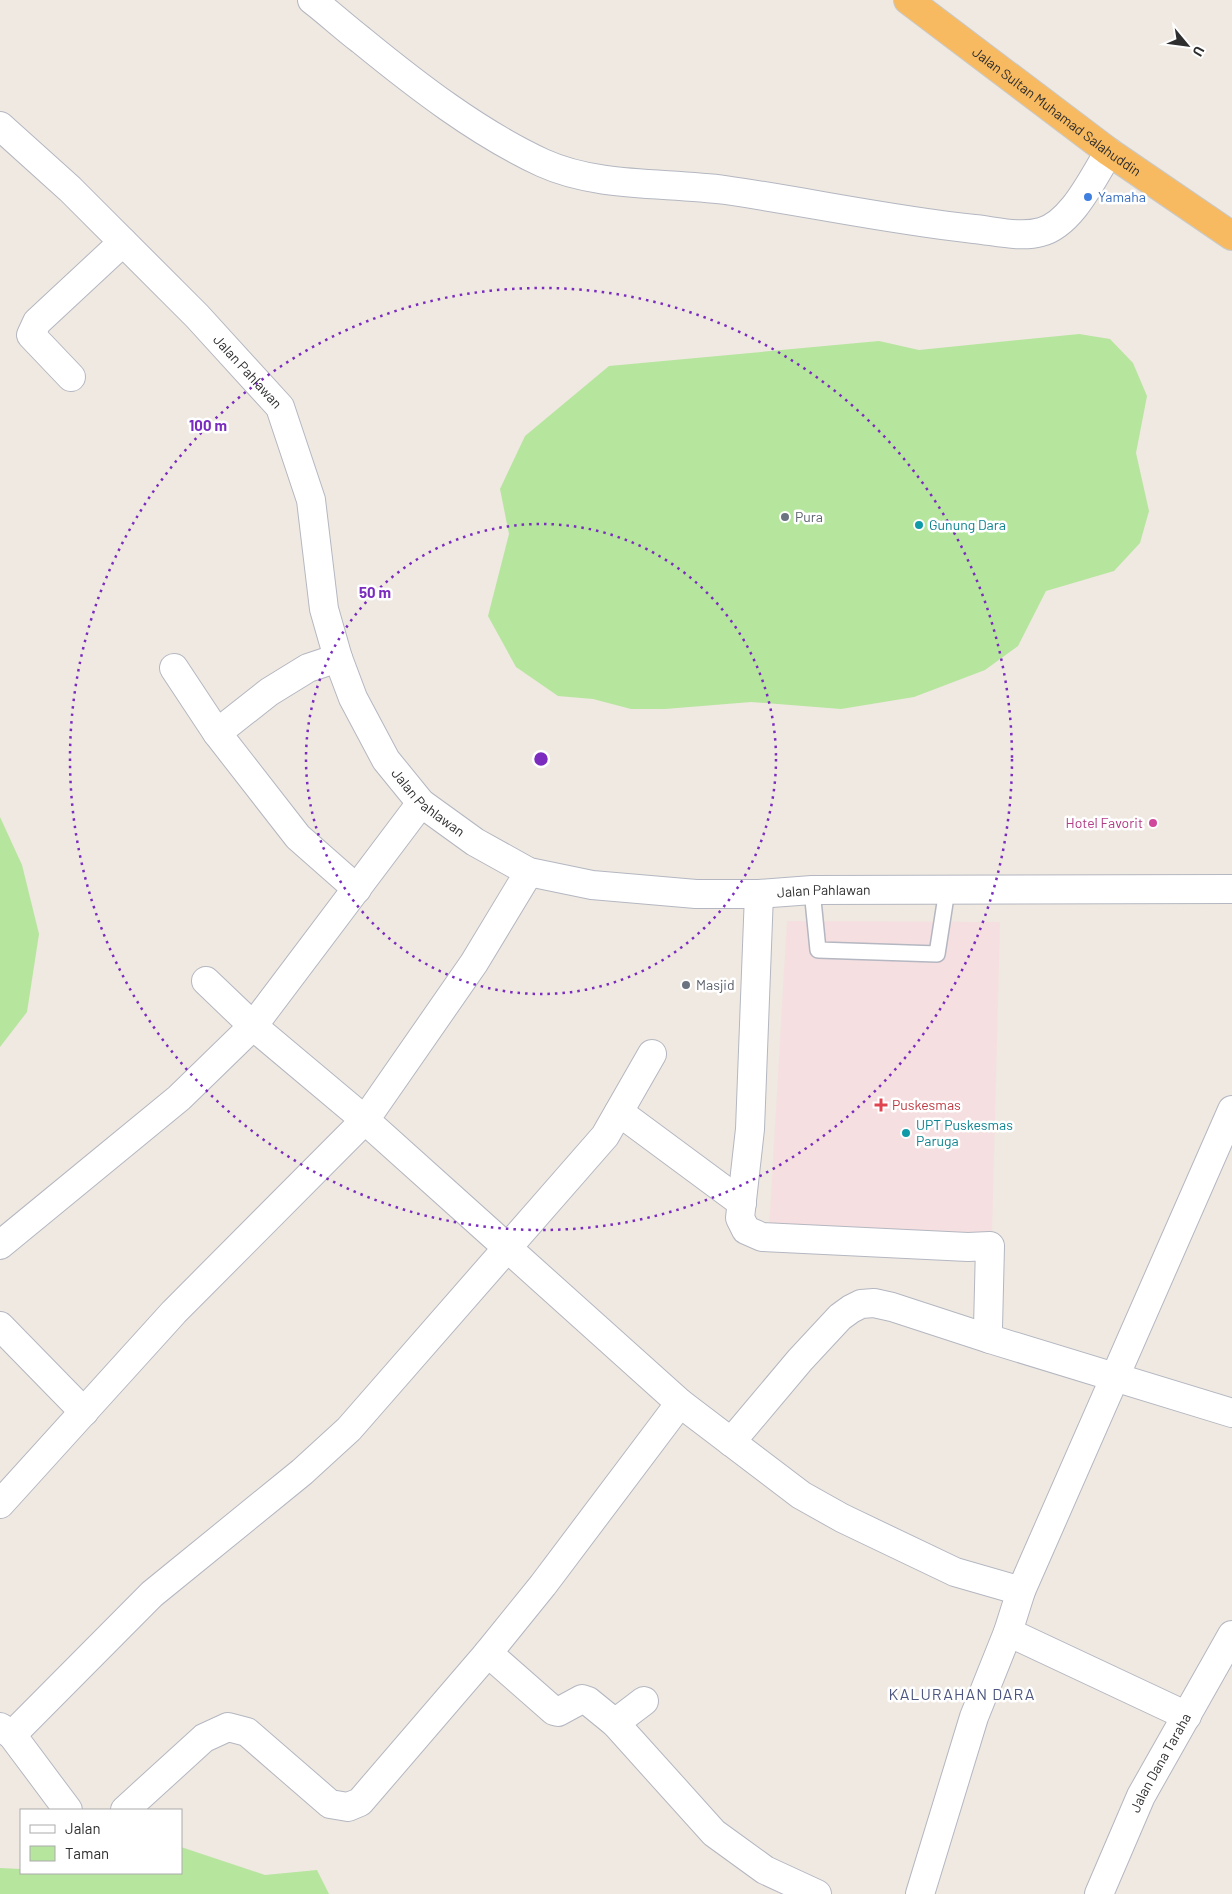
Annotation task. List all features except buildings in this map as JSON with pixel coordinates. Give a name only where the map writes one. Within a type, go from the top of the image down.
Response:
[{"type":"highway","name":"Jalan Sultan Muhamad Salahuddin","points":[[908,0],[1109,152],[1232,236]]},
{"type":"street","points":[[312,0],[423,89],[492,135],[545,164],[589,177],[723,190],[952,226],[1024,234],[1040,232],[1054,227],[1071,211],[1109,152]]},
{"type":"street","name":"Jalan Pahlawan","points":[[0,126],[70,188],[197,316],[280,406],[312,500],[324,609],[338,658],[353,698],[386,760],[421,803],[475,842],[530,872],[592,885],[696,894],[759,894],[812,890],[1232,890]]},
{"type":"street","points":[[72,377],[31,335],[37,322],[123,242]]},
{"type":"street","points":[[217,734],[269,692],[308,668],[338,658]]},
{"type":"street","points":[[174,668],[217,734],[298,837],[357,889]]},
{"type":"street","points":[[0,1245],[179,1098],[254,1026],[421,803]]},
{"type":"street","points":[[0,1504],[174,1312],[365,1120],[474,963],[530,872]]},
{"type":"street","points":[[759,894],[750,1129],[740,1218],[746,1230],[762,1237],[968,1247],[990,1246],[988,1328],[990,1339]]},
{"type":"street","points":[[206,981],[254,1026],[365,1120],[680,1403],[801,1495],[842,1518],[955,1572],[1021,1591]]},
{"type":"street","points":[[67,1809],[6,1731],[152,1594],[302,1472],[349,1429],[605,1136],[652,1054]]},
{"type":"street","points":[[920,1894],[974,1717],[1008,1632],[1021,1591],[1232,1110]]},
{"type":"street","points":[[619,1112],[742,1203]]},
{"type":"street","points":[[731,1442],[800,1360],[840,1317],[861,1304],[874,1303],[1232,1413]]},
{"type":"street","points":[[0,1326],[84,1412]]},
{"type":"street","points":[[126,1809],[204,1738],[228,1727],[247,1732],[330,1804],[348,1807],[360,1802],[543,1585],[680,1403]]},
{"type":"street","points":[[1008,1632],[1187,1716]]},
{"type":"street","name":"Jalan Dana Taraha","points":[[1099,1894],[1141,1796],[1232,1635]]},
{"type":"street","points":[[488,1652],[554,1711],[558,1712],[582,1699],[588,1701],[614,1723],[714,1833],[765,1870],[817,1894]]},
{"type":"street","points":[[614,1723],[644,1701]]},
{"type":"lane","points":[[812,890],[818,950],[937,954],[947,890]]},
{"type":"shaded area","points":[[787,921],[1000,922],[992,1234],[769,1230]]},
{"type":"green space","points":[[1079,334],[1110,339],[1133,363],[1147,396],[1136,453],[1149,511],[1140,543],[1114,571],[1046,591],[1018,646],[985,670],[914,697],[841,709],[751,702],[665,709],[631,709],[593,699],[558,696],[516,667],[488,616],[509,534],[500,489],[525,436],[609,366],[879,341],[919,350]]},
{"type":"green space","points":[[0,817],[22,865],[39,934],[27,1012],[0,1047]]},
{"type":"green space","points":[[182,1847],[265,1875],[317,1870],[329,1894],[0,1894],[0,1868],[20,1869],[20,1874],[182,1874]]},
{"type":"place","name":"Yamaha","points":[[1088,197]]},
{"type":"place","name":"Pura","points":[[785,517]]},
{"type":"place","name":"Gunung Dara","points":[[919,525]]},
{"type":"place","name":"Hotel Favorit","points":[[1153,823]]},
{"type":"place","name":"Masjid","points":[[686,985]]},
{"type":"place","name":"Puskesmas","points":[[881,1105]]},
{"type":"place","name":"UPT Puskesmas Paruga","points":[[906,1133]]},
{"type":"district","name":"KALURAHAN DARA","points":[[962,1694]]}]
